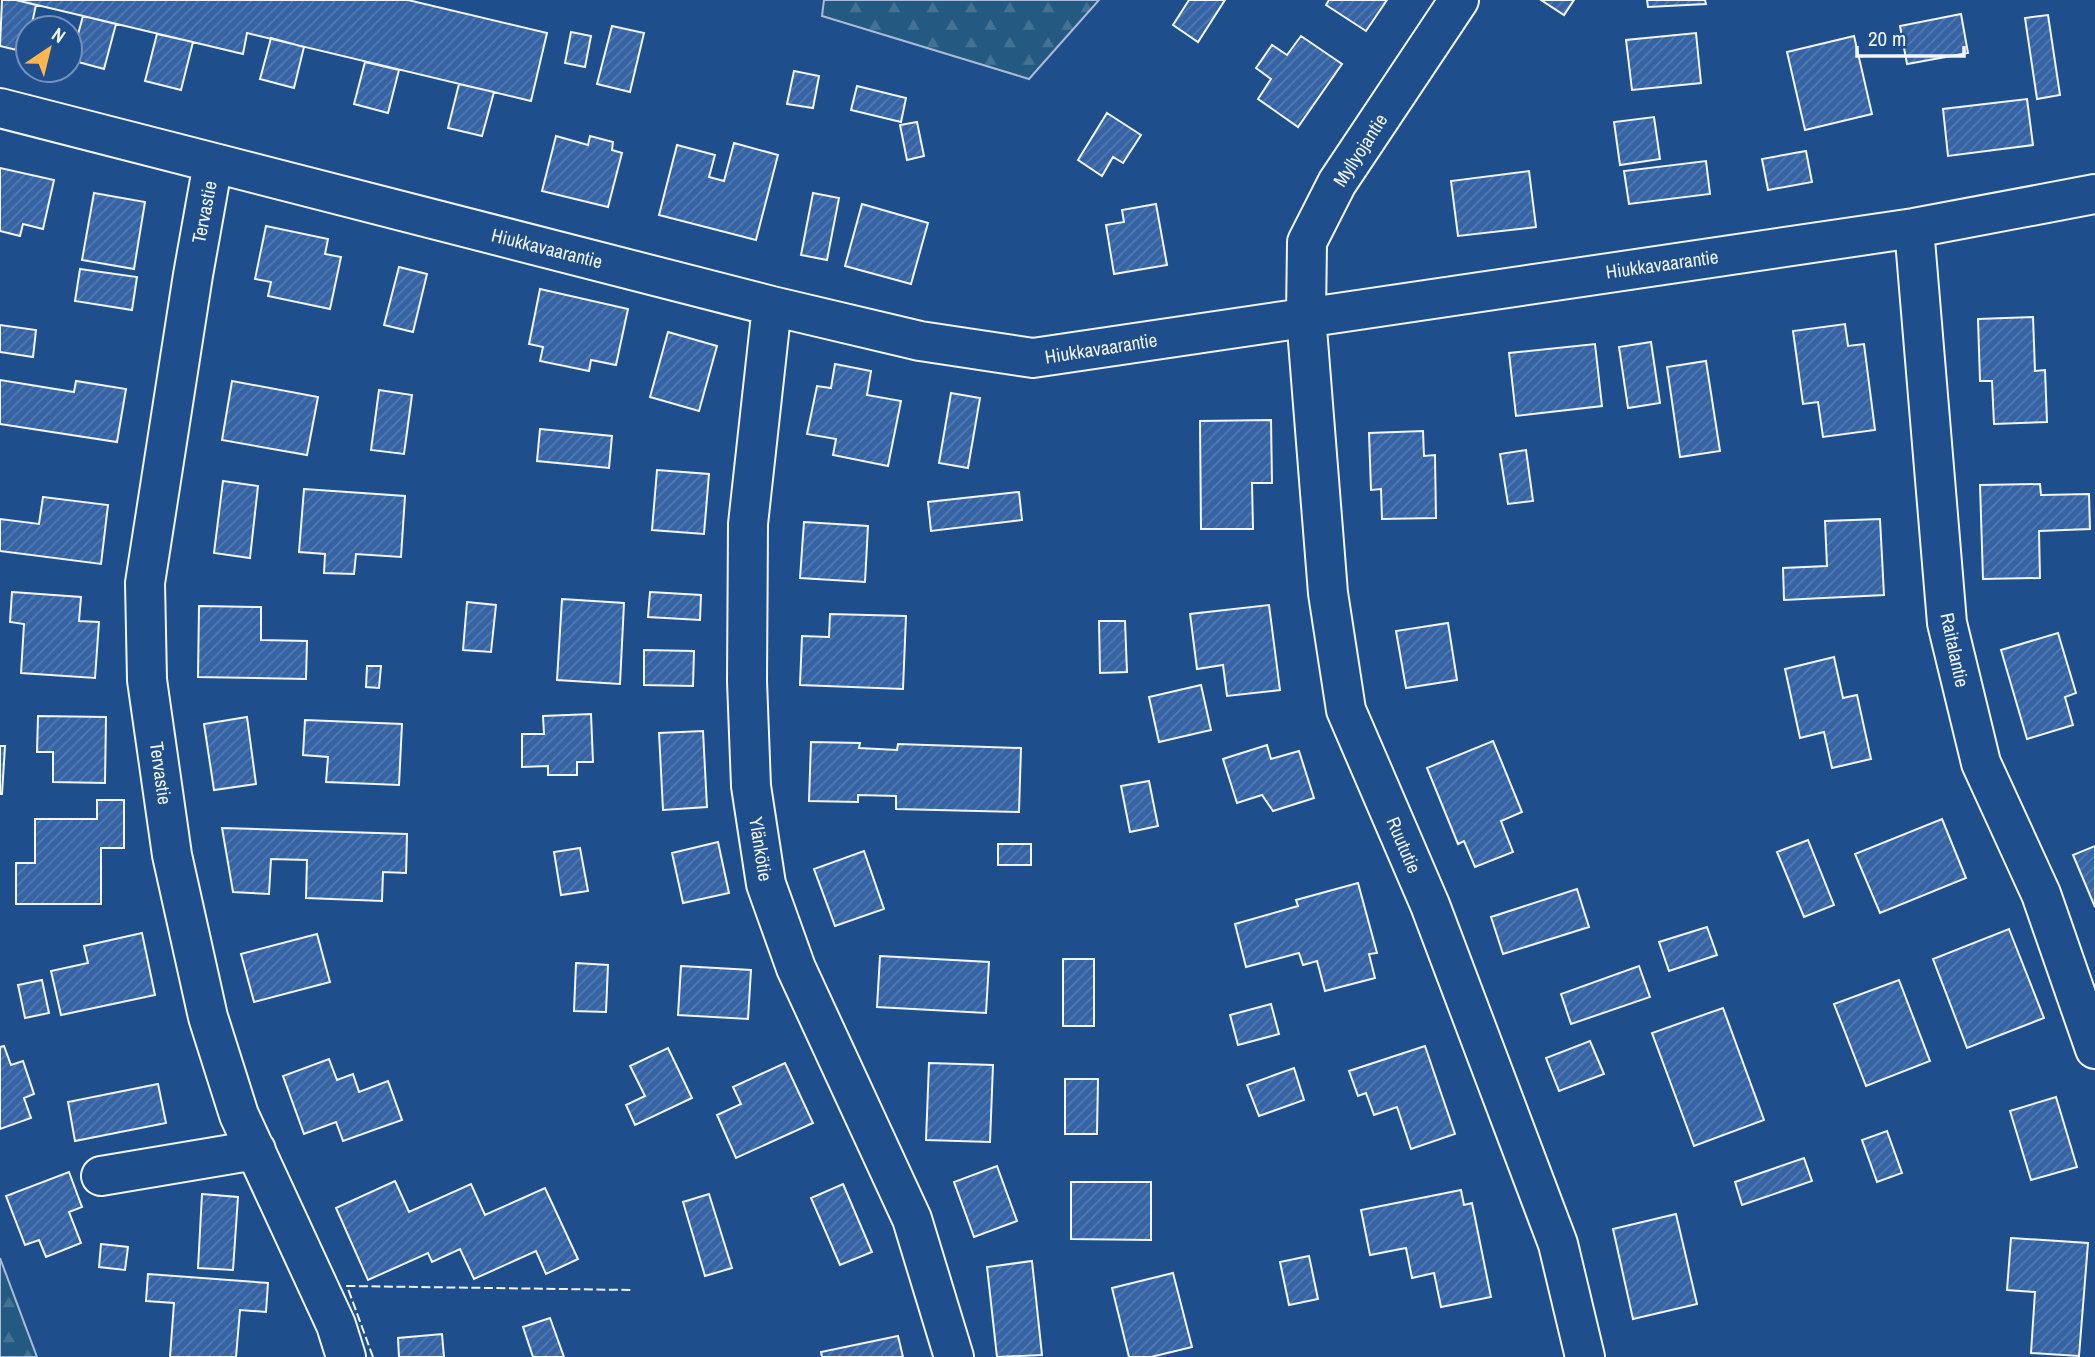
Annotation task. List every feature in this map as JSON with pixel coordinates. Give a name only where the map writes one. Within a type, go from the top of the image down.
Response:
[{"type":"street","name":"Myllyojantie","points":[[1306,316],[1307,242],[1337,183],[1458,0]]},
{"type":"street","name":"Hiukkavaarantie","points":[[0,108],[772,306],[920,341],[1033,358],[1914,228],[2095,194]]},
{"type":"street","name":"Tervastie","points":[[214,163],[193,275],[145,583],[148,680],[172,855],[208,1017],[239,1115],[336,1325],[346,1357]]},
{"type":"street","name":"Raitalantie","points":[[1914,228],[1947,623],[1981,763],[2041,894],[2095,1049]]},
{"type":"street","name":"Ylänkötie","points":[[772,306],[748,537],[747,681],[751,786],[766,884],[796,968],[912,1219],[954,1357]]},
{"type":"street","name":"Ruututie","points":[[1306,316],[1328,593],[1346,710],[1430,905],[1558,1244],[1585,1357]]},
{"type":"street","points":[[101,1176],[256,1150]]},
{"type":"green space","points":[[824,0],[1099,0],[1029,79],[822,16]]},
{"type":"green space","points":[[0,1258],[37,1357],[0,1357]]},
{"type":"building","points":[[2,0],[36,5],[34,14],[14,14],[14,49],[0,46]]},
{"type":"building","points":[[16,0],[408,0],[547,33],[531,101],[247,33],[243,54],[84,16],[84,14]]},
{"type":"building","points":[[1189,0],[1225,0],[1198,42],[1173,25]]},
{"type":"building","points":[[1329,0],[1387,0],[1366,31],[1326,5]]},
{"type":"building","points":[[1541,0],[1574,0],[1564,15]]},
{"type":"building","points":[[1647,0],[1705,0],[1706,4],[1648,7]]},
{"type":"building","points":[[1961,14],[1968,53],[1907,64],[1900,26]]},
{"type":"building","points":[[2048,15],[2060,95],[2037,99],[2025,18]]},
{"type":"building","points":[[84,16],[116,24],[104,69],[84,64]]},
{"type":"building","points":[[612,26],[644,33],[630,92],[597,84]]},
{"type":"building","points":[[571,32],[591,36],[585,67],[565,63]]},
{"type":"building","points":[[1696,33],[1701,83],[1632,90],[1626,40]]},
{"type":"building","points":[[157,34],[193,42],[181,90],[145,81]]},
{"type":"building","points":[[1301,36],[1342,64],[1298,127],[1258,99],[1271,79],[1256,68],[1272,45],[1287,55]]},
{"type":"building","points":[[1854,36],[1872,114],[1805,130],[1787,52]]},
{"type":"building","points":[[271,38],[304,47],[294,88],[260,79]]},
{"type":"building","points":[[365,62],[399,70],[388,113],[354,104]]},
{"type":"building","points":[[794,71],[819,76],[813,108],[787,104]]},
{"type":"building","points":[[459,84],[494,92],[482,136],[448,128]]},
{"type":"building","points":[[857,86],[906,98],[901,122],[851,110]]},
{"type":"building","points":[[2027,99],[2033,145],[1948,156],[1943,109]]},
{"type":"building","points":[[1107,113],[1141,135],[1123,163],[1113,157],[1102,176],[1078,160]]},
{"type":"building","points":[[1654,117],[1660,159],[1620,165],[1614,122]]},
{"type":"building","points":[[917,122],[924,156],[907,160],[900,125]]},
{"type":"building","points":[[556,136],[588,145],[590,136],[613,142],[612,150],[622,153],[608,207],[542,191]]},
{"type":"building","points":[[734,143],[778,155],[756,240],[659,215],[677,145],[715,155],[709,177],[724,181]]},
{"type":"building","points":[[1806,151],[1812,182],[1768,190],[1762,159]]},
{"type":"building","points":[[1706,161],[1710,194],[1629,204],[1624,171]]},
{"type":"building","points":[[0,168],[54,180],[43,229],[23,224],[20,236],[0,231]]},
{"type":"building","points":[[1529,171],[1536,227],[1458,236],[1451,181]]},
{"type":"building","points":[[94,193],[145,202],[134,269],[82,260]]},
{"type":"building","points":[[813,193],[839,198],[827,260],[801,255]]},
{"type":"building","points":[[862,204],[928,223],[911,284],[845,266]]},
{"type":"building","points":[[1156,204],[1167,265],[1114,274],[1106,225],[1124,222],[1122,210]]},
{"type":"building","points":[[266,226],[328,239],[325,254],[341,257],[330,309],[268,296],[271,282],[255,279]]},
{"type":"building","points":[[399,267],[427,274],[413,332],[384,325]]},
{"type":"building","points":[[80,269],[137,277],[132,310],[75,301]]},
{"type":"building","points":[[540,289],[628,309],[616,365],[591,360],[589,371],[540,361],[543,347],[529,344]]},
{"type":"building","points":[[2033,317],[2035,371],[2045,370],[2047,422],[1994,424],[1992,381],[1980,381],[1978,319]]},
{"type":"building","points":[[1845,324],[1848,346],[1864,344],[1875,430],[1823,437],[1818,402],[1803,404],[1793,331]]},
{"type":"building","points":[[0,325],[36,330],[33,357],[0,352]]},
{"type":"building","points":[[668,332],[717,346],[699,411],[650,397]]},
{"type":"building","points":[[1651,342],[1660,403],[1628,408],[1619,347]]},
{"type":"building","points":[[1595,344],[1602,406],[1516,416],[1509,353]]},
{"type":"building","points":[[1706,361],[1720,451],[1680,457],[1667,367]]},
{"type":"building","points":[[835,364],[871,371],[867,395],[901,401],[888,466],[833,455],[836,439],[807,434],[817,386],[831,388]]},
{"type":"building","points":[[0,380],[74,392],[76,381],[126,389],[117,442],[0,424]]},
{"type":"building","points":[[232,381],[318,397],[307,455],[222,440]]},
{"type":"building","points":[[379,390],[412,395],[404,454],[371,450]]},
{"type":"building","points":[[951,393],[980,398],[968,468],[939,463]]},
{"type":"building","points":[[1271,420],[1272,483],[1252,483],[1253,529],[1201,529],[1200,421]]},
{"type":"building","points":[[540,429],[612,436],[609,468],[537,461]]},
{"type":"building","points":[[1423,431],[1424,456],[1435,455],[1436,518],[1382,519],[1381,489],[1371,490],[1369,433]]},
{"type":"building","points":[[1526,450],[1533,501],[1508,504],[1500,454]]},
{"type":"building","points":[[657,470],[709,474],[704,534],[652,530]]},
{"type":"building","points":[[223,481],[258,486],[250,558],[214,553]]},
{"type":"building","points":[[2040,484],[2041,495],[2089,494],[2090,529],[2039,531],[2040,578],[1983,579],[1980,485]]},
{"type":"building","points":[[304,489],[405,496],[401,557],[356,554],[354,574],[324,573],[325,554],[299,552]]},
{"type":"building","points":[[1019,492],[1022,520],[931,531],[928,502]]},
{"type":"building","points":[[43,497],[108,505],[101,564],[0,551],[0,519],[39,524]]},
{"type":"building","points":[[1880,519],[1884,595],[1784,600],[1783,568],[1827,566],[1825,521]]},
{"type":"building","points":[[804,522],[868,526],[865,582],[800,578]]},
{"type":"building","points":[[12,592],[81,597],[79,621],[99,622],[95,678],[21,673],[24,624],[10,622]]},
{"type":"building","points":[[650,592],[701,595],[700,620],[648,617]]},
{"type":"building","points":[[562,599],[624,603],[620,684],[557,680]]},
{"type":"building","points":[[467,602],[496,605],[491,652],[463,650]]},
{"type":"building","points":[[1269,605],[1280,690],[1227,696],[1223,665],[1197,669],[1190,614]]},
{"type":"building","points":[[199,606],[261,607],[261,640],[307,641],[306,679],[198,677]]},
{"type":"building","points":[[830,614],[906,616],[903,689],[800,685],[802,636],[829,637]]},
{"type":"building","points":[[1099,621],[1125,621],[1127,672],[1100,673]]},
{"type":"building","points":[[1448,623],[1457,680],[1406,688],[1396,631]]},
{"type":"building","points":[[2058,633],[2076,693],[2065,697],[2073,725],[2027,739],[2001,650]]},
{"type":"building","points":[[644,650],[694,651],[693,686],[644,685]]},
{"type":"building","points":[[1834,657],[1843,698],[1857,695],[1871,759],[1832,768],[1824,732],[1800,738],[1785,669]]},
{"type":"building","points":[[367,666],[381,666],[379,688],[366,687]]},
{"type":"building","points":[[1201,685],[1211,730],[1159,742],[1149,697]]},
{"type":"building","points":[[591,714],[593,762],[577,762],[577,775],[548,775],[548,766],[522,767],[522,734],[544,734],[543,716]]},
{"type":"building","points":[[38,716],[106,717],[105,783],[53,782],[53,752],[37,752]]},
{"type":"building","points":[[247,717],[256,784],[214,790],[204,724]]},
{"type":"building","points":[[305,720],[402,724],[399,785],[326,782],[328,757],[303,755]]},
{"type":"building","points":[[703,731],[707,807],[663,810],[659,733]]},
{"type":"building","points":[[1493,741],[1522,812],[1501,821],[1513,852],[1475,867],[1464,841],[1458,844],[1427,768]]},
{"type":"building","points":[[811,742],[860,743],[859,748],[897,750],[898,744],[1021,748],[1019,812],[896,809],[896,796],[858,795],[858,802],[809,801]]},
{"type":"building","points":[[1267,745],[1271,759],[1299,751],[1314,798],[1273,811],[1262,795],[1237,803],[1223,759]]},
{"type":"building","points":[[0,746],[5,746],[2,794],[0,794]]},
{"type":"building","points":[[1149,781],[1158,826],[1130,832],[1121,786]]},
{"type":"building","points":[[97,800],[124,800],[124,848],[101,848],[101,904],[16,904],[16,863],[35,863],[35,819],[97,819]]},
{"type":"building","points":[[1942,819],[1966,878],[1880,913],[1855,854]]},
{"type":"building","points":[[222,828],[407,834],[406,873],[383,872],[382,901],[306,898],[307,860],[271,859],[269,894],[233,892]]},
{"type":"building","points":[[1808,840],[1834,905],[1804,917],[1777,852]]},
{"type":"building","points":[[718,842],[729,893],[683,903],[672,853]]},
{"type":"building","points":[[998,844],[1031,844],[1031,865],[998,865]]},
{"type":"building","points":[[2095,846],[2095,907],[2073,855]]},
{"type":"building","points":[[580,848],[588,891],[561,895],[554,852]]},
{"type":"building","points":[[864,851],[884,909],[835,926],[814,869]]},
{"type":"building","points":[[1358,883],[1377,953],[1369,954],[1375,978],[1325,991],[1317,961],[1303,965],[1299,953],[1246,967],[1235,924],[1298,906],[1296,900]]},
{"type":"building","points":[[1577,889],[1589,927],[1503,954],[1491,917]]},
{"type":"building","points":[[1707,927],[1717,955],[1669,971],[1659,942]]},
{"type":"building","points":[[2009,929],[2044,1018],[1967,1048],[1933,959]]},
{"type":"building","points":[[142,933],[155,995],[61,1015],[51,971],[88,963],[84,946]]},
{"type":"building","points":[[317,934],[330,982],[254,1002],[241,954]]},
{"type":"building","points":[[880,956],[989,962],[986,1013],[877,1007]]},
{"type":"building","points":[[1063,959],[1094,959],[1094,1026],[1063,1026]]},
{"type":"building","points":[[576,963],[608,965],[606,1012],[574,1011]]},
{"type":"building","points":[[681,966],[751,970],[748,1019],[678,1015]]},
{"type":"building","points":[[1639,966],[1650,997],[1571,1024],[1561,994]]},
{"type":"building","points":[[42,980],[49,1013],[25,1018],[18,985]]},
{"type":"building","points":[[1899,980],[1930,1061],[1866,1086],[1834,1004]]},
{"type":"building","points":[[1271,1004],[1279,1034],[1238,1045],[1230,1015]]},
{"type":"building","points":[[1723,1008],[1764,1120],[1694,1146],[1652,1033]]},
{"type":"building","points":[[1590,1041],[1604,1074],[1559,1091],[1546,1058]]},
{"type":"building","points":[[4,1046],[11,1065],[23,1061],[34,1094],[24,1098],[31,1118],[0,1129],[0,1047]]},
{"type":"building","points":[[1425,1046],[1455,1134],[1411,1149],[1397,1107],[1374,1115],[1366,1093],[1358,1096],[1349,1071]]},
{"type":"building","points":[[668,1048],[692,1098],[635,1125],[626,1105],[645,1096],[630,1066]]},
{"type":"building","points":[[329,1059],[337,1080],[353,1074],[359,1092],[388,1081],[402,1120],[343,1141],[336,1122],[304,1134],[283,1076]]},
{"type":"building","points":[[785,1063],[813,1123],[736,1158],[717,1115],[741,1104],[733,1087]]},
{"type":"building","points":[[929,1063],[993,1065],[990,1142],[926,1140]]},
{"type":"building","points":[[1294,1068],[1304,1100],[1259,1116],[1247,1085]]},
{"type":"building","points":[[1065,1079],[1098,1079],[1097,1134],[1065,1134]]},
{"type":"building","points":[[158,1084],[166,1123],[75,1141],[68,1102]]},
{"type":"building","points":[[2056,1097],[2077,1167],[2031,1180],[2010,1111]]},
{"type":"building","points":[[1887,1131],[1902,1173],[1877,1182],[1862,1140]]},
{"type":"building","points":[[1804,1158],[1812,1181],[1742,1205],[1735,1182]]},
{"type":"building","points":[[997,1166],[1017,1221],[974,1237],[954,1182]]},
{"type":"building","points":[[69,1172],[82,1207],[69,1212],[81,1243],[46,1257],[39,1240],[25,1245],[6,1196]]},
{"type":"building","points":[[395,1181],[409,1212],[471,1184],[485,1215],[545,1188],[578,1259],[546,1274],[536,1251],[474,1279],[460,1249],[432,1262],[428,1253],[368,1280],[336,1208]]},
{"type":"building","points":[[1071,1182],[1151,1182],[1151,1240],[1071,1239]]},
{"type":"building","points":[[843,1184],[872,1252],[840,1265],[811,1198]]},
{"type":"building","points":[[1461,1190],[1464,1205],[1472,1203],[1491,1297],[1441,1307],[1434,1273],[1412,1278],[1406,1248],[1370,1255],[1361,1210]]},
{"type":"building","points":[[202,1194],[238,1197],[233,1270],[198,1268]]},
{"type":"building","points":[[709,1194],[732,1268],[705,1276],[683,1202]]},
{"type":"building","points":[[1676,1214],[1697,1304],[1633,1319],[1613,1229]]},
{"type":"building","points":[[2011,1238],[2088,1243],[2079,1356],[2031,1353],[2035,1292],[2007,1290]]},
{"type":"building","points":[[101,1244],[128,1247],[125,1270],[99,1267]]},
{"type":"building","points":[[1309,1256],[1318,1299],[1289,1305],[1280,1262]]},
{"type":"building","points":[[1032,1261],[1042,1355],[997,1357],[987,1267]]},
{"type":"building","points":[[1173,1273],[1192,1347],[1151,1357],[1129,1357],[1112,1288]]},
{"type":"building","points":[[148,1274],[268,1283],[266,1312],[240,1310],[236,1357],[170,1357],[174,1303],[146,1301]]},
{"type":"building","points":[[550,1318],[564,1357],[533,1357],[523,1327]]},
{"type":"building","points":[[442,1334],[444,1357],[399,1357],[398,1338]]},
{"type":"building","points":[[898,1336],[903,1357],[822,1357],[821,1352]]},
{"type":"fence","points":[[373,1357],[347,1286],[632,1290]]}]
